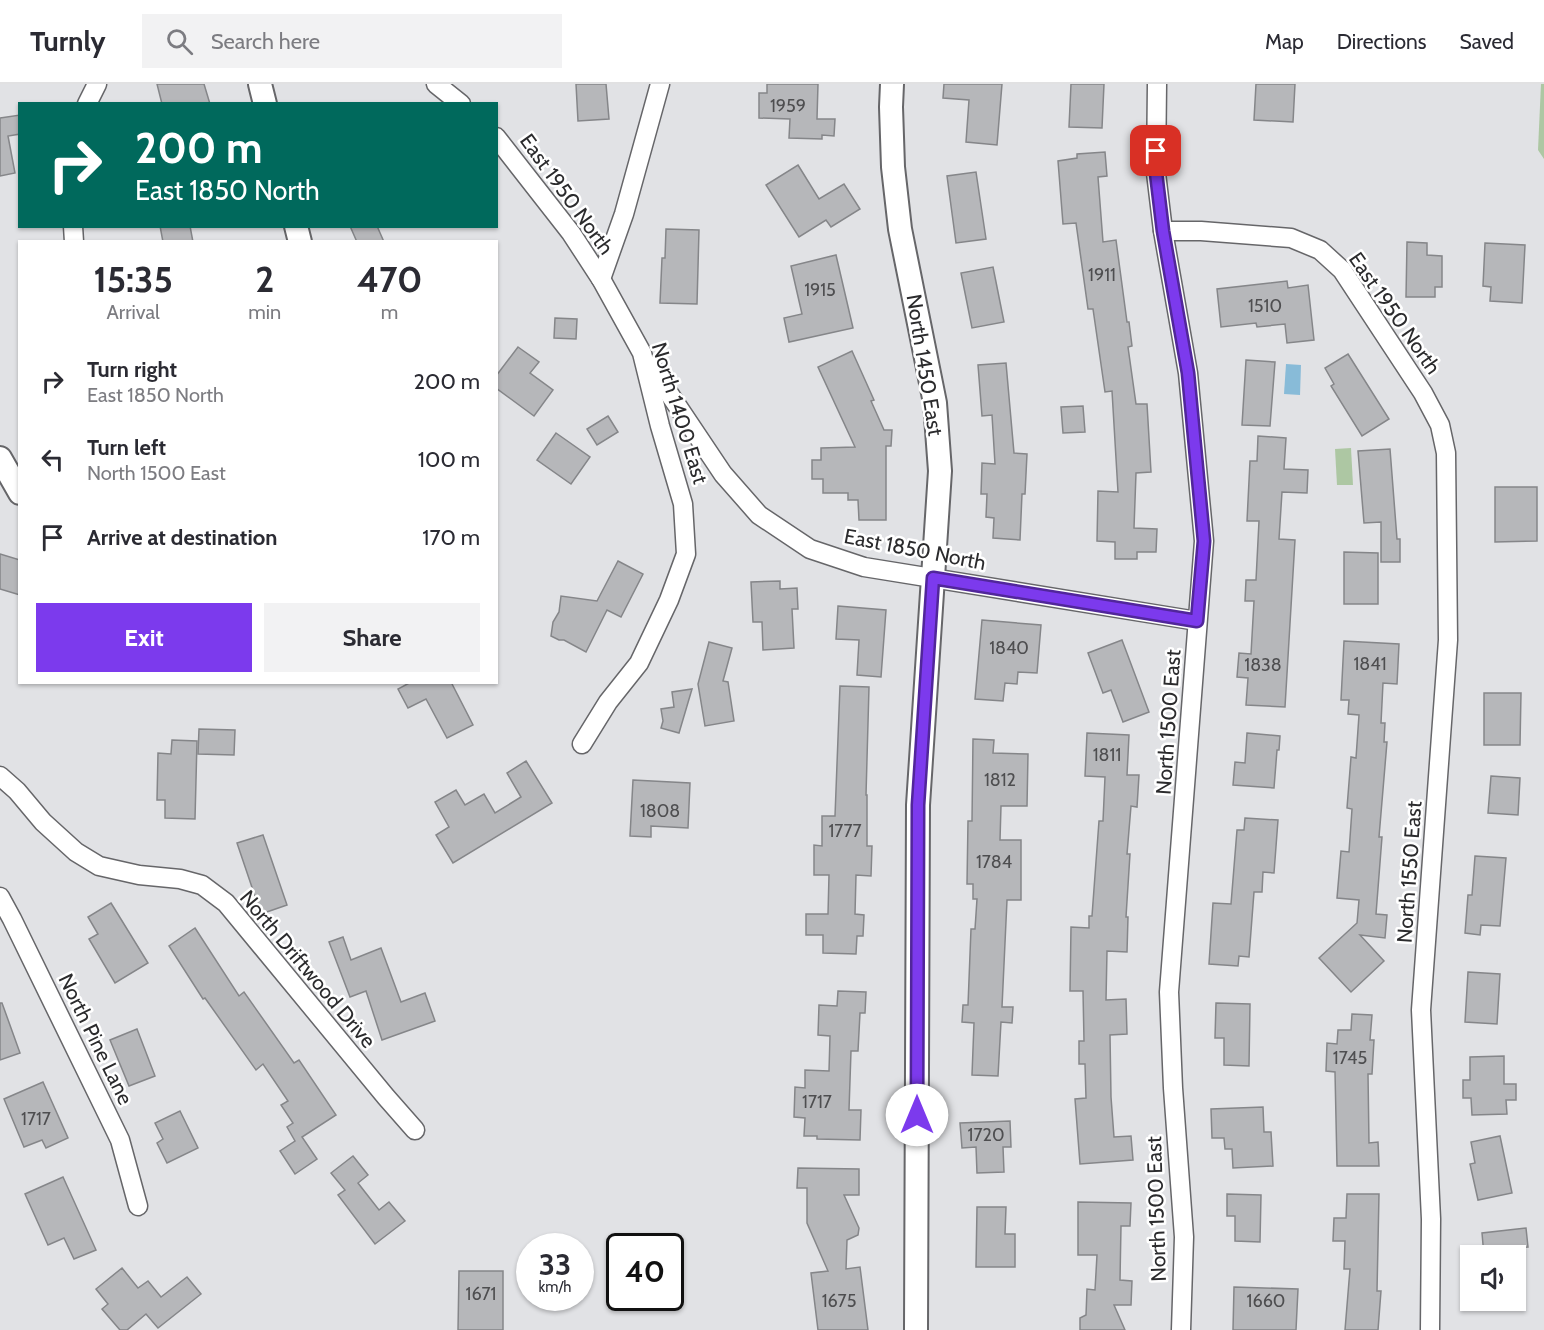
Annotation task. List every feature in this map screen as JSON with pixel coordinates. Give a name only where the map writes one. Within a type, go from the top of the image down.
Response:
[{"type":"street","points":[[88,102],[97,84]]},
{"type":"street","points":[[260,84],[264,102]]},
{"type":"street","points":[[436,84],[458,102]]},
{"type":"street","points":[[601,279],[624,214],[660,84]]},
{"type":"street","name":"North 1450 East","points":[[892,84],[893,167],[900,229],[935,403],[940,471],[918,805],[916,1330]]},
{"type":"street","name":"North 1500 East","points":[[1156,84],[1156,173],[1163,231],[1188,373],[1204,541],[1170,992],[1173,1088],[1184,1237],[1180,1330]]},
{"type":"street","name":"East 1950 North","points":[[498,140],[571,233],[601,279]]},
{"type":"street","name":"East 1950 North","points":[[1163,231],[1201,231],[1291,238],[1320,250],[1342,270],[1423,393],[1436,418]]},
{"type":"street","name":"North 1400 East","points":[[582,744],[608,702],[639,663],[669,600],[686,554],[683,504],[642,353],[601,279]]},
{"type":"street","name":"East 1850 North","points":[[642,353],[723,474],[759,514],[810,549],[864,567],[1197,621]]},
{"type":"street","name":"North 1550 East","points":[[1430,1330],[1431,1219],[1421,1010],[1448,640],[1446,453],[1436,418]]},
{"type":"street","points":[[0,458],[18,490]]},
{"type":"street","name":"North Driftwood Drive","points":[[0,776],[17,791],[43,822],[76,852],[99,866],[139,875],[180,879],[202,885],[226,903],[415,1130]]},
{"type":"street","name":"North Pine Lane","points":[[0,897],[120,1140],[138,1206]]},
{"type":"green space","points":[[1541,84],[1544,84],[1544,159],[1538,150]]},
{"type":"green space","points":[[1351,448],[1353,485],[1337,485],[1335,449]]},
{"type":"water","points":[[1286,364],[1301,365],[1300,395],[1284,394]]},
{"type":"building","points":[[157,84],[204,84],[209,102],[162,102]]},
{"type":"building","points":[[576,84],[606,84],[609,119],[578,121]]},
{"type":"building","points":[[767,84],[818,84],[817,119],[835,119],[834,136],[822,135],[822,139],[789,138],[790,119],[759,118],[759,93],[767,93]]},
{"type":"building","points":[[944,84],[1002,84],[997,145],[966,142],[969,100],[943,98]]},
{"type":"building","points":[[1071,84],[1104,84],[1102,128],[1069,127]]},
{"type":"building","points":[[1256,84],[1295,84],[1293,122],[1254,120]]},
{"type":"building","points":[[18,115],[18,134],[8,136],[15,173],[0,176],[0,118]]},
{"type":"building","points":[[1105,152],[1107,176],[1098,177],[1103,242],[1116,240],[1132,346],[1128,347],[1136,404],[1147,404],[1151,472],[1136,473],[1134,528],[1157,529],[1156,552],[1137,552],[1137,559],[1115,559],[1115,542],[1097,541],[1098,491],[1118,492],[1112,391],[1105,392],[1093,309],[1088,309],[1076,223],[1063,224],[1058,161],[1077,158],[1077,154]]},
{"type":"building","points":[[798,165],[819,199],[844,184],[860,209],[831,227],[826,220],[799,237],[766,185]]},
{"type":"building","points":[[976,172],[986,239],[956,243],[947,176]]},
{"type":"building","points":[[160,228],[190,228],[193,240],[163,240]]},
{"type":"building","points":[[351,228],[378,228],[383,240],[356,240]]},
{"type":"building","points":[[666,229],[699,230],[697,304],[660,303]]},
{"type":"building","points":[[1407,242],[1427,243],[1427,255],[1442,256],[1442,287],[1435,287],[1435,297],[1406,297]]},
{"type":"building","points":[[1485,243],[1525,245],[1522,303],[1490,301],[1491,287],[1483,286]]},
{"type":"building","points":[[836,255],[853,328],[789,342],[784,318],[802,314],[791,266]]},
{"type":"building","points":[[993,267],[1004,322],[972,328],[961,273]]},
{"type":"building","points":[[1287,281],[1288,288],[1308,285],[1314,340],[1287,343],[1285,324],[1257,327],[1256,323],[1221,327],[1217,289]]},
{"type":"building","points":[[555,318],[577,319],[576,339],[554,338]]},
{"type":"building","points":[[518,347],[539,362],[530,373],[553,390],[534,416],[498,389],[498,373]]},
{"type":"building","points":[[852,351],[874,400],[871,401],[884,430],[892,430],[891,446],[886,446],[886,520],[859,520],[858,500],[848,500],[848,493],[823,493],[823,479],[812,479],[812,460],[821,460],[821,448],[855,447],[818,367]]},
{"type":"building","points":[[1348,354],[1389,419],[1362,436],[1331,386],[1334,384],[1325,368]]},
{"type":"building","points":[[1246,360],[1275,362],[1270,426],[1242,425]]},
{"type":"building","points":[[1006,363],[1014,453],[1027,454],[1020,540],[993,538],[994,518],[986,517],[987,494],[981,494],[982,463],[995,464],[992,415],[982,416],[978,365]]},
{"type":"building","points":[[1083,406],[1085,432],[1063,433],[1061,407]]},
{"type":"building","points":[[608,416],[618,432],[597,445],[587,429]]},
{"type":"building","points":[[556,433],[590,457],[571,484],[537,460]]},
{"type":"building","points":[[1258,436],[1286,438],[1284,469],[1308,470],[1307,493],[1282,492],[1279,539],[1295,540],[1285,707],[1246,705],[1248,678],[1237,677],[1239,653],[1251,654],[1254,601],[1245,601],[1246,580],[1256,580],[1259,521],[1247,521],[1250,461],[1257,461]]},
{"type":"building","points":[[1390,449],[1397,539],[1400,539],[1400,562],[1381,562],[1381,522],[1364,523],[1358,451]]},
{"type":"building","points":[[1495,487],[1537,487],[1537,541],[1495,542]]},
{"type":"building","points":[[1344,552],[1378,553],[1378,604],[1344,604]]},
{"type":"building","points":[[0,554],[18,559],[18,594],[0,589]]},
{"type":"building","points":[[618,561],[643,574],[621,617],[607,610],[586,652],[551,636],[553,622],[559,612],[561,596],[597,601]]},
{"type":"building","points":[[780,581],[780,589],[797,588],[798,609],[792,609],[794,648],[763,650],[762,622],[753,622],[751,582]]},
{"type":"building","points":[[838,606],[886,610],[881,677],[857,675],[859,640],[836,639]]},
{"type":"building","points":[[982,620],[1041,625],[1037,673],[1018,672],[1017,684],[1005,683],[1003,701],[975,699]]},
{"type":"building","points":[[1122,640],[1149,712],[1123,722],[1111,690],[1103,693],[1088,653]]},
{"type":"building","points":[[1344,641],[1399,644],[1397,684],[1383,683],[1381,723],[1385,723],[1384,742],[1387,742],[1379,837],[1382,837],[1376,914],[1387,915],[1385,938],[1360,935],[1384,961],[1351,992],[1319,958],[1357,923],[1359,900],[1337,898],[1341,851],[1349,852],[1352,809],[1347,808],[1351,757],[1356,758],[1359,715],[1348,714],[1349,700],[1341,700]]},
{"type":"building","points":[[709,642],[732,648],[723,681],[728,682],[734,721],[705,726],[698,684]]},
{"type":"building","points":[[407,684],[452,684],[473,725],[447,738],[426,699],[408,708],[398,689]]},
{"type":"building","points":[[840,686],[869,687],[866,795],[867,846],[872,846],[871,876],[856,875],[855,914],[864,915],[863,936],[857,936],[856,954],[823,953],[823,935],[806,935],[806,914],[828,914],[829,875],[814,875],[814,845],[822,846],[822,816],[835,816]]},
{"type":"building","points":[[692,689],[679,733],[661,728],[663,721],[661,709],[674,707],[672,692]]},
{"type":"building","points":[[1484,693],[1521,693],[1520,745],[1484,745]]},
{"type":"building","points":[[199,729],[235,730],[234,755],[198,754]]},
{"type":"building","points":[[1087,733],[1129,735],[1127,775],[1139,775],[1137,807],[1131,806],[1127,854],[1130,854],[1126,917],[1128,917],[1127,952],[1107,951],[1106,1000],[1126,999],[1127,1034],[1110,1035],[1111,1097],[1114,1137],[1131,1136],[1133,1160],[1080,1164],[1075,1099],[1086,1098],[1085,1064],[1079,1064],[1079,1041],[1084,1041],[1083,991],[1070,991],[1071,927],[1089,928],[1089,916],[1092,916],[1099,821],[1103,821],[1105,777],[1085,776]]},
{"type":"building","points":[[1247,733],[1280,736],[1274,788],[1233,785],[1235,762],[1245,763]]},
{"type":"building","points":[[973,739],[994,740],[993,753],[1028,754],[1027,806],[1001,806],[1000,840],[1021,840],[1021,900],[1007,900],[1002,1007],[1013,1007],[1012,1023],[1001,1022],[998,1076],[972,1075],[974,1023],[962,1022],[963,1005],[968,1005],[971,929],[975,929],[977,899],[973,899],[973,884],[967,884],[968,821],[972,821]]},
{"type":"building","points":[[172,740],[197,741],[195,819],[165,818],[165,800],[157,800],[158,753],[171,754]]},
{"type":"building","points":[[526,761],[552,803],[453,863],[436,835],[449,827],[435,802],[456,790],[465,805],[484,794],[495,813],[521,797],[507,773]]},
{"type":"building","points":[[1491,776],[1520,778],[1518,815],[1488,813]]},
{"type":"building","points":[[633,780],[690,783],[688,828],[651,826],[651,837],[630,836]]},
{"type":"building","points":[[1245,818],[1278,820],[1274,873],[1263,872],[1262,892],[1254,892],[1249,957],[1239,956],[1238,966],[1209,964],[1213,903],[1231,904],[1237,830],[1244,830]]},
{"type":"building","points":[[263,835],[287,905],[261,914],[237,843]]},
{"type":"building","points":[[1475,856],[1506,858],[1500,926],[1481,925],[1480,935],[1465,933],[1468,895],[1472,895]]},
{"type":"building","points":[[111,903],[148,963],[115,983],[89,939],[98,934],[88,917]]},
{"type":"building","points":[[195,928],[239,996],[244,992],[294,1063],[299,1060],[336,1115],[302,1137],[317,1159],[295,1174],[280,1151],[295,1141],[287,1127],[293,1123],[281,1105],[288,1101],[263,1064],[256,1070],[205,998],[203,999],[169,946]]},
{"type":"building","points":[[343,937],[351,960],[381,948],[401,1002],[425,993],[435,1021],[382,1040],[366,991],[350,997],[329,942]]},
{"type":"building","points":[[1468,972],[1500,974],[1497,1024],[1465,1022]]},
{"type":"building","points":[[838,991],[866,992],[865,1013],[860,1013],[858,1051],[851,1051],[849,1110],[861,1110],[860,1140],[817,1139],[817,1136],[804,1136],[805,1118],[794,1117],[795,1087],[805,1088],[805,1070],[829,1071],[830,1036],[818,1035],[819,1005],[837,1006]]},
{"type":"building","points":[[0,1003],[2,1003],[20,1053],[0,1060]]},
{"type":"building","points":[[1216,1003],[1250,1004],[1249,1066],[1224,1065],[1224,1038],[1215,1038]]},
{"type":"building","points":[[1352,1014],[1372,1015],[1370,1040],[1374,1040],[1372,1074],[1368,1074],[1369,1143],[1378,1142],[1379,1166],[1337,1166],[1335,1072],[1326,1071],[1327,1043],[1337,1044],[1338,1030],[1351,1030]]},
{"type":"building","points":[[137,1029],[155,1076],[129,1086],[110,1040]]},
{"type":"building","points":[[1504,1056],[1504,1084],[1516,1084],[1516,1100],[1506,1100],[1507,1114],[1472,1115],[1471,1098],[1463,1098],[1463,1080],[1470,1080],[1470,1057]]},
{"type":"building","points":[[43,1082],[68,1138],[46,1148],[42,1140],[24,1147],[4,1099]]},
{"type":"building","points":[[1263,1107],[1264,1132],[1271,1132],[1273,1166],[1233,1168],[1232,1149],[1225,1149],[1224,1138],[1212,1138],[1211,1109]]},
{"type":"building","points":[[180,1111],[198,1148],[167,1163],[157,1143],[163,1139],[155,1123]]},
{"type":"building","points":[[1010,1121],[1011,1147],[1003,1147],[1004,1172],[977,1173],[976,1147],[962,1148],[960,1123]]},
{"type":"building","points":[[1500,1136],[1512,1193],[1478,1200],[1470,1164],[1475,1163],[1471,1142]]},
{"type":"building","points":[[353,1156],[368,1175],[358,1183],[379,1210],[389,1202],[405,1221],[375,1244],[338,1195],[345,1190],[331,1173]]},
{"type":"building","points":[[798,1168],[859,1169],[859,1195],[844,1195],[859,1228],[858,1235],[847,1240],[846,1269],[860,1267],[868,1330],[818,1330],[811,1273],[828,1271],[807,1223],[807,1188],[797,1188]]},
{"type":"building","points":[[63,1177],[96,1250],[74,1259],[64,1238],[48,1245],[25,1194]]},
{"type":"building","points":[[1227,1194],[1261,1195],[1260,1242],[1235,1241],[1235,1216],[1227,1216]]},
{"type":"building","points":[[1347,1194],[1379,1194],[1377,1291],[1381,1291],[1378,1330],[1345,1330],[1350,1269],[1344,1269],[1345,1241],[1333,1241],[1334,1218],[1346,1218]]},
{"type":"building","points":[[1078,1202],[1131,1203],[1130,1226],[1121,1226],[1120,1280],[1132,1281],[1131,1305],[1114,1305],[1125,1330],[1080,1330],[1080,1318],[1086,1315],[1087,1289],[1095,1290],[1097,1255],[1078,1255]]},
{"type":"building","points":[[977,1207],[1006,1207],[1005,1234],[1015,1234],[1015,1267],[976,1267]]},
{"type":"building","points":[[1526,1228],[1528,1247],[1526,1245],[1483,1245],[1482,1233]]},
{"type":"building","points":[[122,1268],[138,1288],[148,1281],[161,1297],[187,1277],[201,1294],[158,1328],[146,1314],[127,1330],[120,1330],[102,1309],[108,1304],[96,1289]]},
{"type":"building","points":[[459,1271],[503,1271],[503,1330],[458,1330]]},
{"type":"building","points":[[1234,1287],[1298,1289],[1296,1330],[1233,1330]]},
{"type":"route","points":[[917,1115],[918,805],[933,578],[1197,621],[1204,541],[1188,373],[1163,231],[1156,173],[1156,151]]}]
